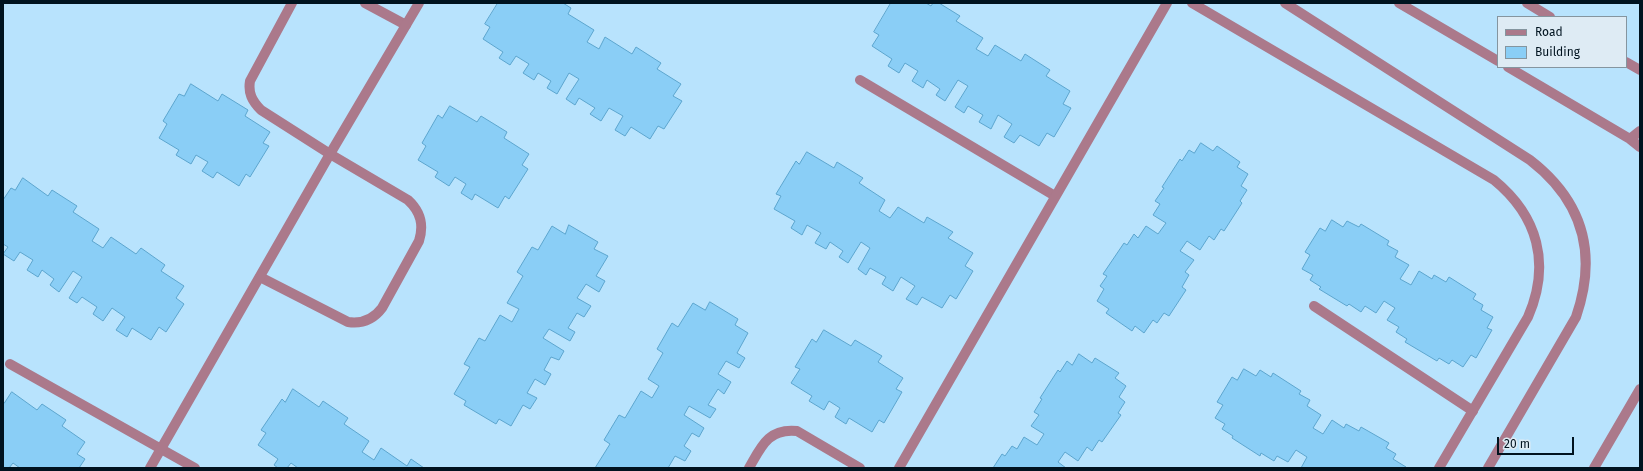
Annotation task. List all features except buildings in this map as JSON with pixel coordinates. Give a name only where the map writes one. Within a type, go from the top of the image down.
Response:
[{"type":"street","points":[[260,277],[348,322],[364,322],[377,314],[419,241],[422,232],[422,223],[419,214],[415,206],[408,200],[330,154],[261,110],[250,96],[250,81],[292,3]]},
{"type":"street","points":[[365,3],[406,25]]},
{"type":"street","points":[[150,468],[330,154],[419,3]]},
{"type":"street","points":[[899,468],[1166,3]]},
{"type":"street","points":[[1192,3],[1494,180],[1518,203],[1534,234],[1539,250],[1540,267],[1535,301],[1528,316],[1439,468]]},
{"type":"street","points":[[1285,3],[1530,160],[1559,186],[1570,203],[1578,220],[1584,239],[1587,259],[1583,298],[1576,317],[1488,468]]},
{"type":"street","points":[[1399,3],[1497,60]]},
{"type":"street","points":[[1526,3],[1548,16]]},
{"type":"street","points":[[1627,63],[1640,70]]},
{"type":"street","points":[[1510,68],[1630,139],[1640,147]]},
{"type":"street","points":[[860,80],[1055,196]]},
{"type":"street","points":[[1630,139],[1640,131]]},
{"type":"street","points":[[1314,306],[1472,411]]},
{"type":"street","points":[[10,364],[195,468]]},
{"type":"street","points":[[1594,468],[1640,389]]},
{"type":"street","points":[[749,468],[768,438],[774,434],[789,430],[797,431],[860,468]]}]
